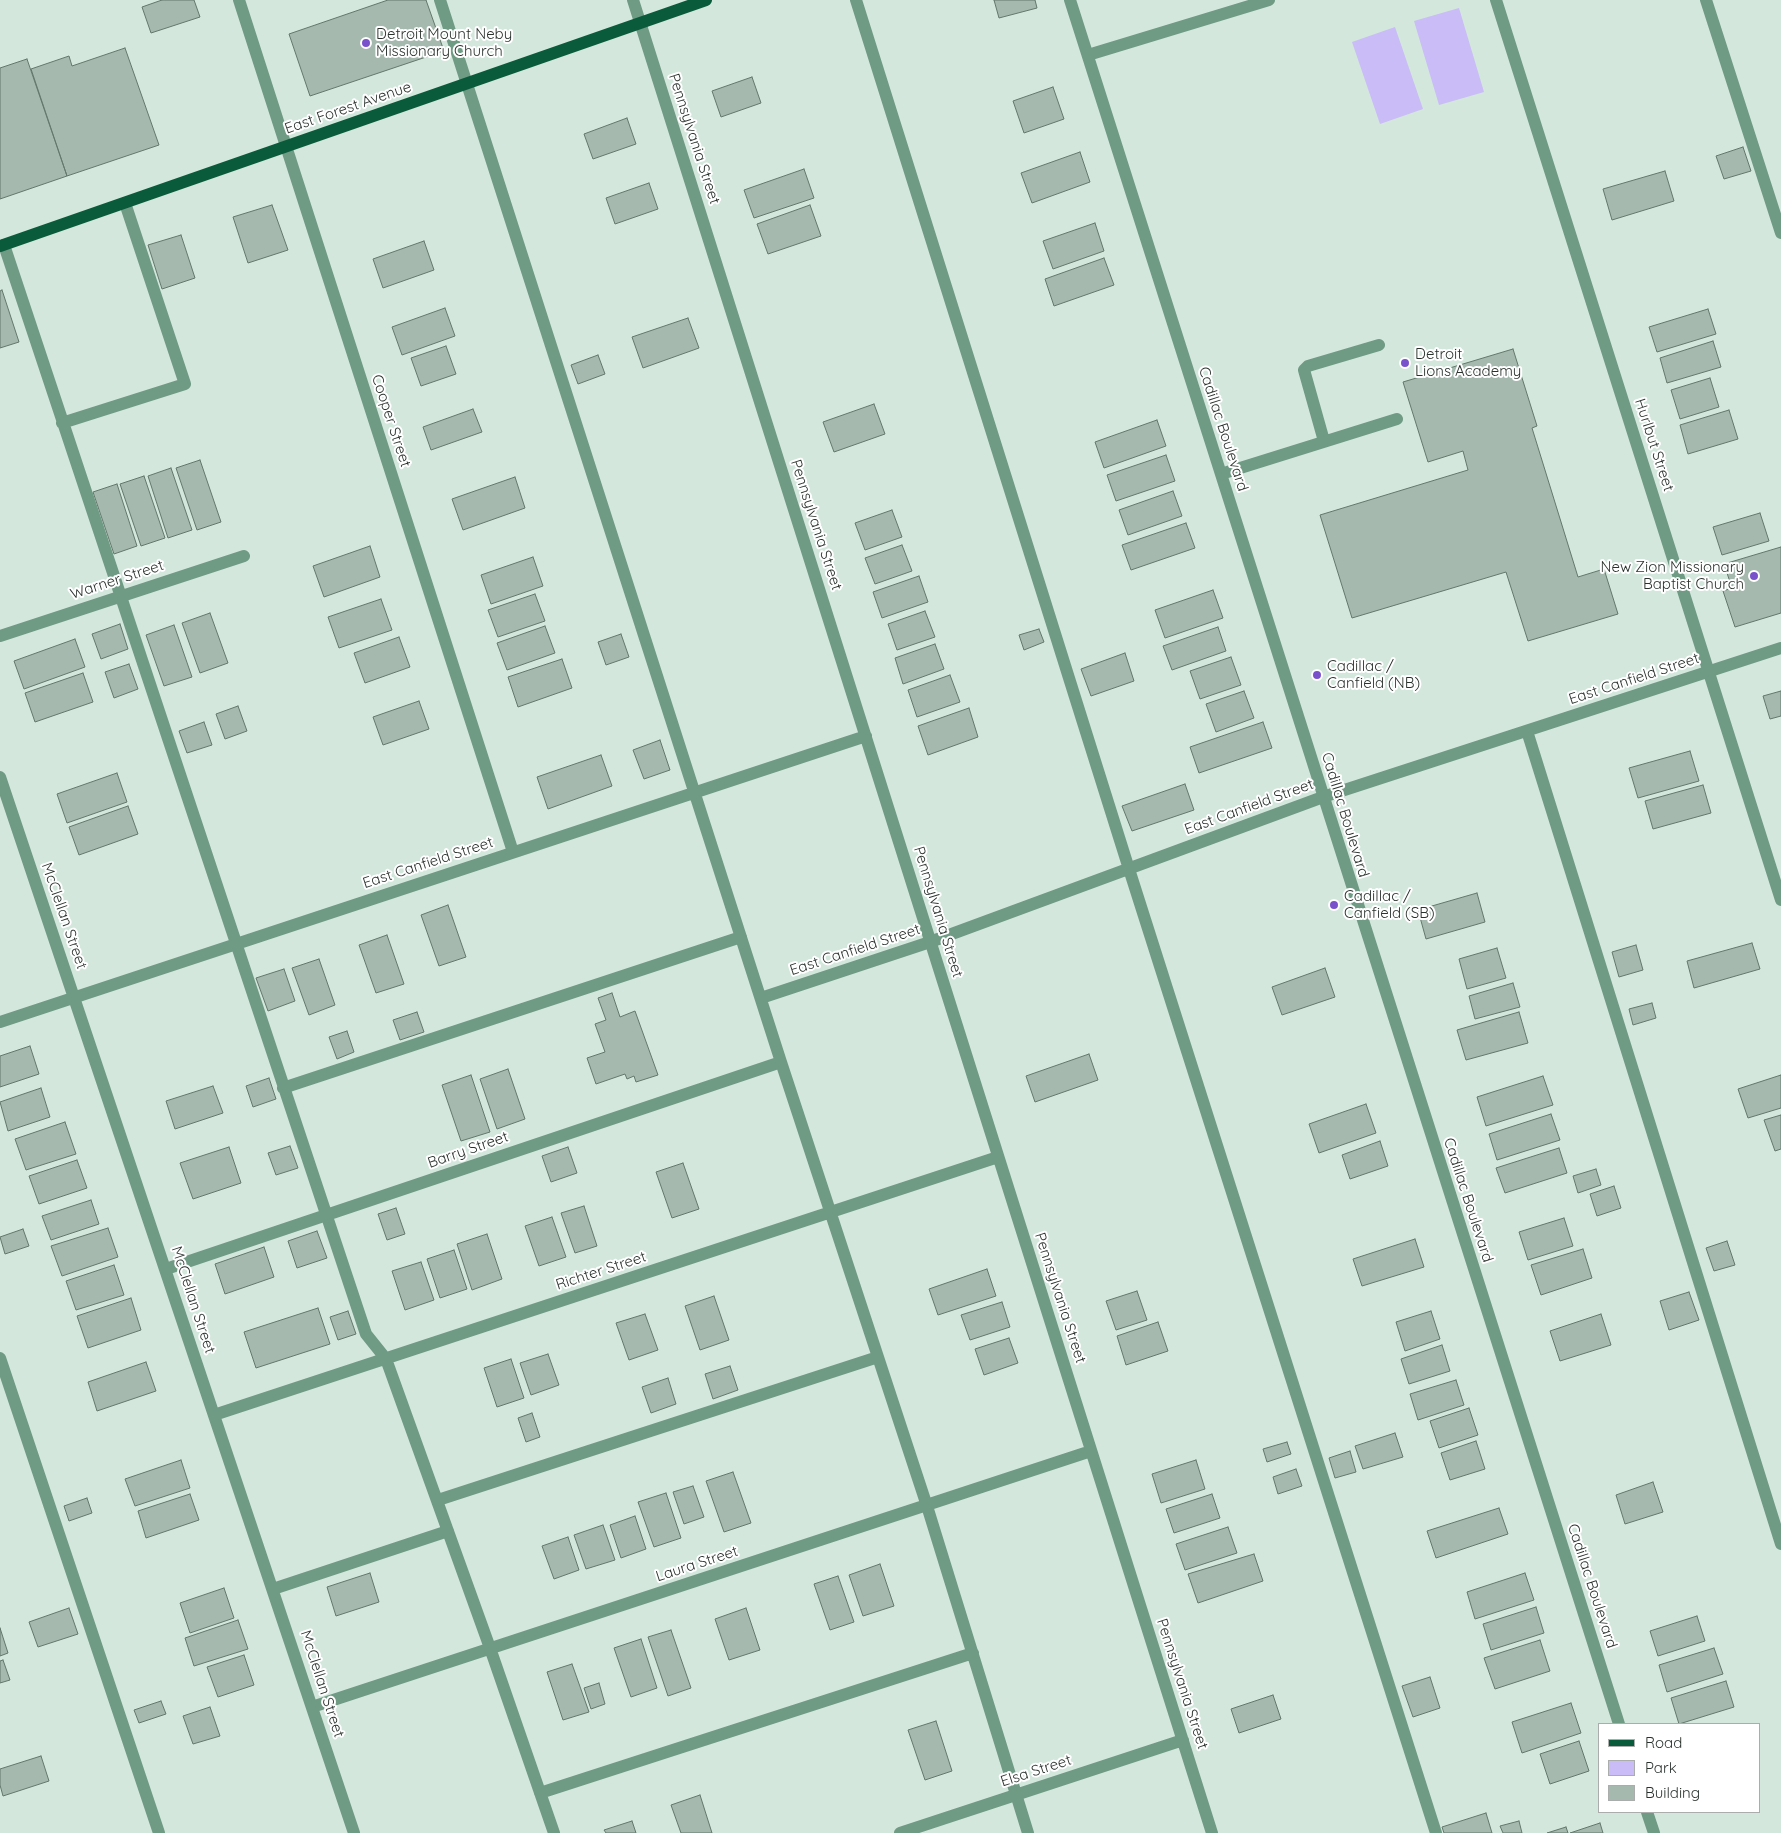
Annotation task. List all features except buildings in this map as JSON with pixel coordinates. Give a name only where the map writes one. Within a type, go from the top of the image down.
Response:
[{"type":"main road","name":"East Forest Avenue","points":[[2,246],[706,0]]},
{"type":"street","name":"Cooper Street","points":[[239,0],[512,852]]},
{"type":"street","points":[[440,0],[781,1062],[832,1212],[927,1506],[1028,1833]]},
{"type":"street","name":"Pennsylvania Street","points":[[633,0],[1212,1833]]},
{"type":"street","points":[[856,0],[1129,869],[1436,1833]]},
{"type":"street","name":"Cadillac Boulevard","points":[[1070,0],[1619,1723]]},
{"type":"street","points":[[1088,56],[1268,0]]},
{"type":"street","name":"Hurlbut Street","points":[[1496,0],[1781,900]]},
{"type":"street","points":[[1706,0],[1781,233]]},
{"type":"street","points":[[62,424],[185,384],[125,203]]},
{"type":"street","points":[[2,246],[120,596],[282,1088],[366,1334],[386,1359],[438,1500],[554,1833]]},
{"type":"street","points":[[1324,441],[1304,370],[1308,366],[1379,345]]},
{"type":"street","points":[[1221,474],[1397,419]]},
{"type":"street","name":"Warner Street","points":[[0,636],[244,556]]},
{"type":"street","name":"East Canfield Street","points":[[761,998],[930,942],[1323,798],[1781,648]]},
{"type":"street","points":[[1527,731],[1781,1544]]},
{"type":"street","name":"East Canfield Street","points":[[0,1022],[866,736]]},
{"type":"street","name":"McClellan Street","points":[[0,777],[354,1833]]},
{"type":"street","points":[[282,1088],[741,937]]},
{"type":"street","name":"Barry Street","points":[[166,1269],[781,1062]]},
{"type":"street","name":"Richter Street","points":[[214,1416],[998,1157]]},
{"type":"street","points":[[438,1500],[878,1357]]},
{"type":"street","points":[[0,1358],[159,1833]]},
{"type":"street","name":"Laura Street","points":[[312,1707],[1092,1451]]},
{"type":"street","points":[[273,1589],[448,1531]]},
{"type":"street","points":[[540,1793],[972,1653]]},
{"type":"street","name":"Elsa Street","points":[[900,1833],[1183,1740]]},
{"type":"street","points":[[1647,1813],[1654,1833]]},
{"type":"green space","points":[[1459,8],[1484,92],[1439,105],[1414,21]]},
{"type":"green space","points":[[1395,27],[1423,109],[1380,124],[1352,42]]},
{"type":"place","name":"Detroit Mount Neby Missionary Church","points":[[366,43]]},
{"type":"place","name":"Detroit Lions Academy","points":[[1405,363]]},
{"type":"place","name":"New Zion Missionary Baptist Church","points":[[1754,576]]},
{"type":"place","name":"Cadillac / Canfield (NB)","points":[[1317,675]]},
{"type":"place","name":"Cadillac / Canfield (SB)","points":[[1334,905]]}]
